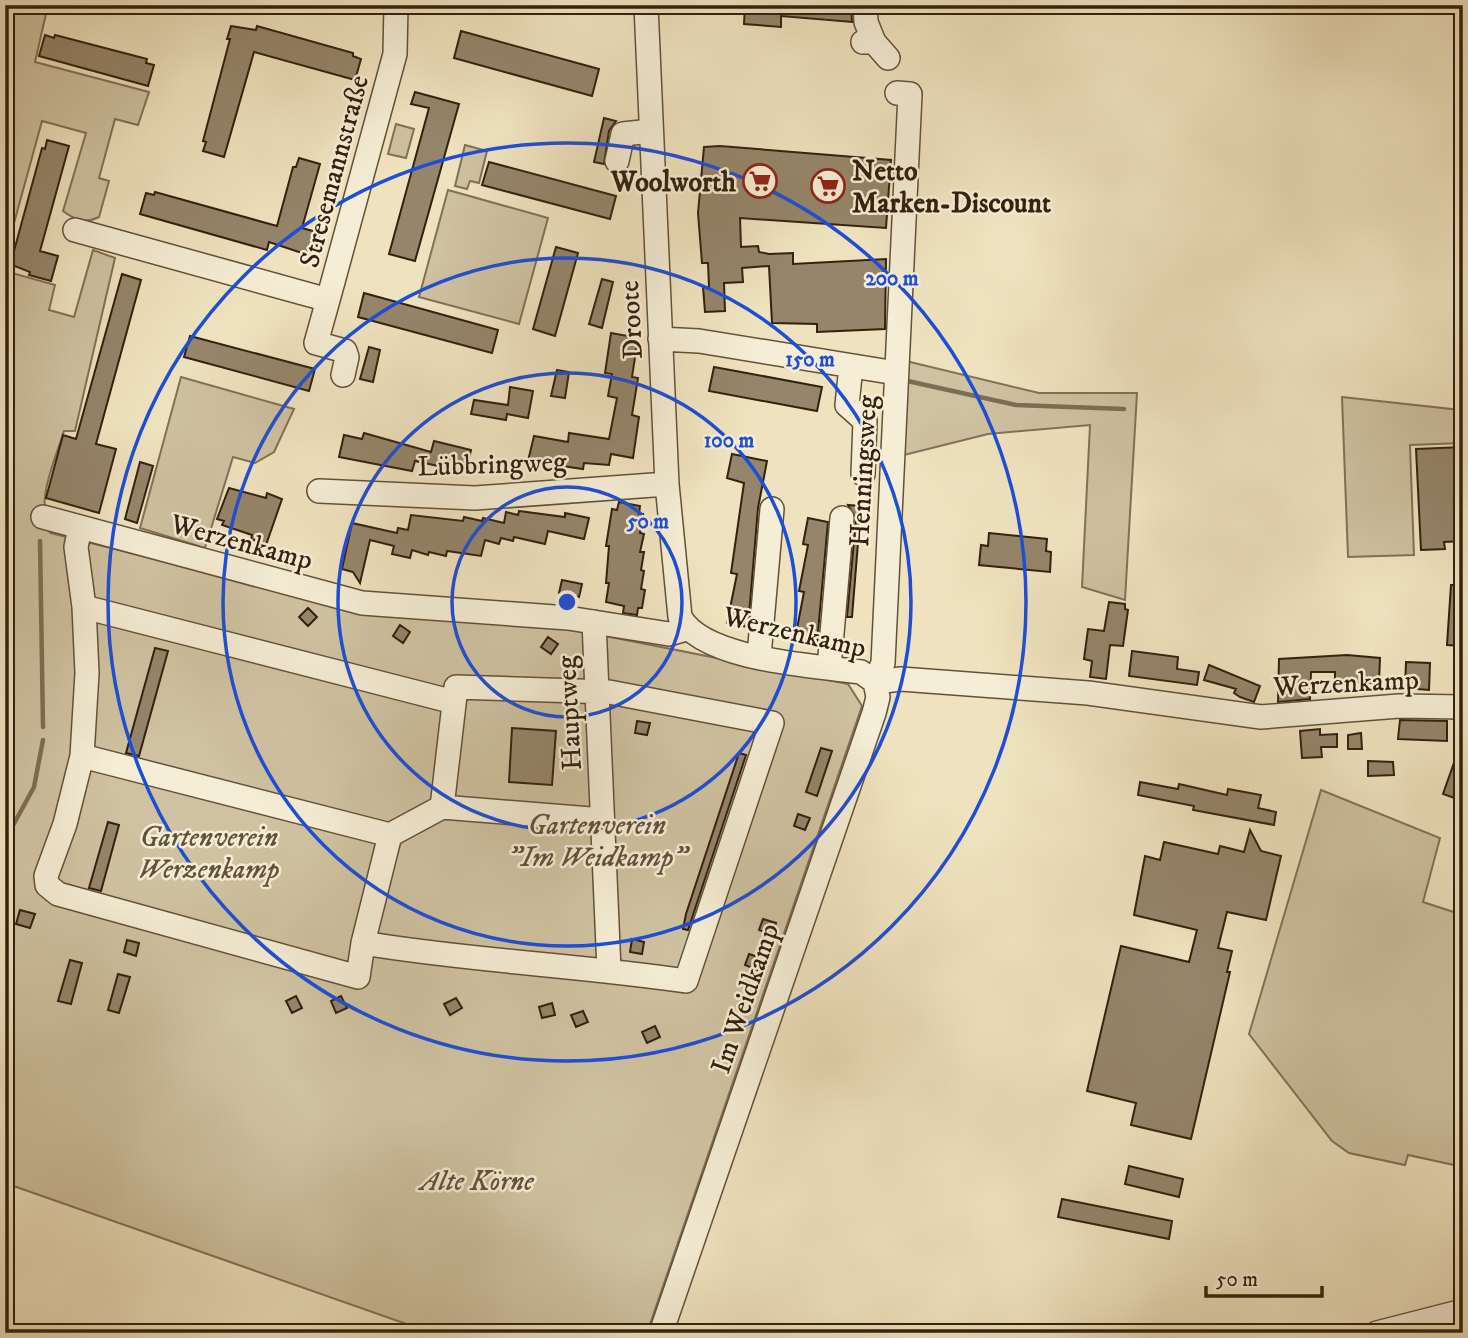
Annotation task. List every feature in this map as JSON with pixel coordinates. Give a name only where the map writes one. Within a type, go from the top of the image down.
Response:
[{"type":"street","name":"Stresemannstraße","points":[[75,230],[328,300],[395,54],[396,5]]},
{"type":"street","name":"Droote","points":[[646,5],[667,484],[677,603],[687,629]]},
{"type":"street","points":[[865,5],[866,22],[875,47]]},
{"type":"street","points":[[896,373],[900,139],[910,94],[897,93]]},
{"type":"street","points":[[617,161],[623,134],[651,131]]},
{"type":"street","points":[[328,300],[316,343],[345,351],[347,357],[343,375]]},
{"type":"street","name":"Henningsweg","points":[[660,339],[699,341],[896,373],[883,663],[875,682]]},
{"type":"street","points":[[851,366],[847,405],[865,422],[863,474]]},
{"type":"street","name":"Lübbringweg","points":[[318,491],[475,498],[667,484]]},
{"type":"street","points":[[759,656],[772,509]]},
{"type":"street","name":"Werzenkamp","points":[[43,517],[362,603],[594,622],[669,634],[687,629],[706,642],[759,656],[861,672],[875,682],[901,679],[1088,693],[1261,717],[1399,706],[1463,707]]},
{"type":"street","points":[[829,668],[842,518]]},
{"type":"street","points":[[80,528],[76,547],[84,607],[87,673],[82,756],[65,824],[46,876],[47,885],[58,894],[358,977],[363,943],[390,835]]},
{"type":"street","points":[[84,607],[454,702]]},
{"type":"street","name":"Hauptweg","points":[[594,622],[609,970]]},
{"type":"street","name":"Im Weidkamp","points":[[661,1333],[874,713],[878,697],[875,682]]},
{"type":"street","points":[[363,943],[440,956],[609,970],[686,981],[772,723],[597,691],[456,687],[442,807]]},
{"type":"street","points":[[82,756],[390,835],[442,807],[603,820]]},
{"type":"street","points":[[1377,1333],[1463,1311]]},
{"type":"green space","points":[[5,5],[48,5],[35,62],[149,92],[138,125],[115,119],[99,178],[109,181],[99,217],[94,219],[80,220],[63,211],[86,133],[42,121],[5,256]]},
{"type":"green space","points":[[396,124],[414,129],[406,158],[388,154]]},
{"type":"green space","points":[[465,145],[487,151],[479,183],[470,181],[467,189],[455,186]]},
{"type":"green space","points":[[448,190],[548,218],[519,324],[419,297]]},
{"type":"green space","points":[[93,250],[115,258],[75,431],[64,431],[51,469],[44,508],[50,533],[171,563],[555,626],[848,684],[862,706],[647,1333],[432,1333],[5,1183],[5,271],[55,285],[49,310],[74,317]]},
{"type":"green space","points":[[906,361],[1039,393],[1137,393],[1125,600],[1082,587],[1090,425],[988,434],[904,455]]},
{"type":"green space","points":[[181,377],[294,409],[274,452],[255,463],[233,457],[205,548],[140,528]]},
{"type":"green space","points":[[1342,397],[1460,410],[1462,443],[1410,445],[1414,555],[1348,557]]},
{"type":"green space","points":[[1321,790],[1440,838],[1423,902],[1463,915],[1463,1167],[1408,1155],[1405,1165],[1349,1153],[1332,1141],[1249,1034]]},
{"type":"building","points":[[745,5],[851,5],[852,22],[781,16],[781,27],[744,24]]},
{"type":"building","points":[[231,26],[256,30],[257,26],[353,53],[353,56],[361,59],[355,80],[254,52],[224,157],[203,151],[206,142],[203,141],[230,39],[227,39]]},
{"type":"building","points":[[461,31],[599,69],[592,96],[454,58]]},
{"type":"building","points":[[45,35],[54,38],[55,35],[147,59],[146,63],[154,65],[148,86],[39,56]]},
{"type":"building","points":[[415,92],[459,104],[415,261],[389,254],[429,108],[411,104]]},
{"type":"building","points":[[604,118],[616,121],[609,131],[604,164],[594,162]]},
{"type":"building","points":[[47,140],[69,146],[40,251],[58,256],[51,281],[29,275],[30,272],[7,263],[11,250],[14,251],[42,148],[45,149]]},
{"type":"building","points":[[720,146],[891,160],[886,228],[740,218],[741,247],[758,246],[759,252],[769,254],[793,253],[793,264],[886,259],[885,329],[817,332],[817,324],[772,323],[769,266],[742,268],[743,282],[724,283],[725,311],[705,312],[703,287],[709,287],[708,263],[702,263],[698,213],[704,147]]},
{"type":"building","points":[[299,158],[320,164],[302,228],[320,233],[314,257],[269,242],[267,250],[140,214],[146,193],[154,195],[155,192],[277,226],[293,167],[296,167]]},
{"type":"building","points":[[489,162],[616,196],[610,219],[482,185]]},
{"type":"building","points":[[556,247],[578,253],[555,336],[533,329]]},
{"type":"building","points":[[122,274],[141,280],[96,444],[116,449],[99,513],[46,498],[63,435],[76,439]]},
{"type":"building","points":[[602,279],[613,282],[602,328],[589,324]]},
{"type":"building","points":[[364,293],[498,330],[492,353],[358,317]]},
{"type":"building","points":[[611,333],[628,336],[627,342],[637,344],[632,377],[638,378],[632,415],[639,417],[633,458],[611,454],[609,465],[584,463],[583,469],[528,461],[534,436],[568,442],[569,433],[609,439],[617,398],[608,396],[612,374],[605,373]]},
{"type":"building","points":[[190,336],[315,369],[309,391],[184,357]]},
{"type":"building","points":[[369,347],[380,350],[373,382],[360,379]]},
{"type":"building","points":[[714,367],[822,387],[817,411],[709,391]]},
{"type":"building","points":[[557,370],[569,372],[565,398],[551,396]]},
{"type":"building","points":[[510,387],[533,391],[528,418],[507,414],[506,420],[471,414],[474,400],[508,405]]},
{"type":"building","points":[[364,433],[431,452],[434,441],[471,450],[466,472],[415,461],[412,471],[339,457],[344,435],[362,439]]},
{"type":"building","points":[[1463,447],[1463,541],[1444,542],[1445,549],[1421,550],[1416,449]]},
{"type":"building","points":[[732,454],[767,461],[758,508],[748,627],[727,623],[737,574],[731,573],[744,483],[727,478]]},
{"type":"building","points":[[140,462],[153,466],[137,523],[125,519]]},
{"type":"building","points":[[229,488],[266,498],[267,493],[282,499],[266,545],[251,539],[252,535],[222,525],[224,521],[217,519]]},
{"type":"building","points":[[619,502],[640,506],[639,514],[643,514],[640,533],[644,534],[640,552],[644,552],[641,589],[645,590],[642,608],[638,608],[637,615],[623,613],[624,606],[606,602],[609,546],[606,546],[612,509],[617,510]]},
{"type":"building","points":[[848,505],[861,506],[852,617],[847,617],[856,519]]},
{"type":"building","points":[[519,511],[565,517],[565,513],[589,518],[584,539],[548,531],[545,544],[514,537],[513,541],[501,538],[499,544],[485,540],[481,556],[447,551],[446,556],[429,552],[428,555],[412,550],[410,558],[392,554],[394,546],[370,540],[360,583],[353,572],[342,569],[352,523],[397,533],[398,528],[408,530],[411,515],[463,521],[464,517],[482,521],[483,518],[504,523],[506,512],[518,515]]},
{"type":"building","points":[[808,518],[828,522],[817,643],[795,639],[804,592],[799,591],[808,545],[803,544]]},
{"type":"building","points":[[989,533],[1047,539],[1046,551],[1051,552],[1050,572],[979,565],[981,545],[988,546]]},
{"type":"building","points":[[562,580],[582,584],[579,597],[559,593]]},
{"type":"building","points":[[1451,585],[1463,585],[1463,646],[1447,645]]},
{"type":"building","points":[[1109,602],[1125,604],[1125,609],[1128,610],[1123,646],[1110,645],[1106,679],[1090,677],[1092,661],[1084,659],[1088,629],[1104,631]]},
{"type":"building","points":[[308,608],[317,617],[308,626],[299,617]]},
{"type":"building","points":[[400,625],[410,632],[403,643],[393,636]]},
{"type":"building","points":[[548,637],[558,644],[551,654],[541,647]]},
{"type":"building","points":[[155,648],[168,651],[139,756],[126,753]]},
{"type":"building","points":[[1132,651],[1178,657],[1177,669],[1199,672],[1197,685],[1129,676]]},
{"type":"building","points":[[1347,655],[1380,658],[1379,683],[1335,682],[1335,672],[1311,672],[1310,699],[1278,702],[1279,659]]},
{"type":"building","points":[[1406,662],[1430,663],[1429,690],[1405,688]]},
{"type":"building","points":[[1209,665],[1260,686],[1254,702],[1234,693],[1236,689],[1204,680]]},
{"type":"building","points":[[1400,720],[1447,721],[1447,741],[1398,739]]},
{"type":"building","points":[[637,721],[650,723],[647,735],[635,733]]},
{"type":"building","name":"Gartenverein \"Im Weidkamp\"","points":[[512,728],[556,731],[552,785],[509,782]]},
{"type":"building","points":[[1320,729],[1320,735],[1337,734],[1337,747],[1321,747],[1322,757],[1302,758],[1300,731]]},
{"type":"building","points":[[1361,733],[1362,749],[1348,749],[1348,735]]},
{"type":"building","points":[[1463,743],[1463,801],[1443,794]]},
{"type":"building","points":[[821,748],[832,751],[817,796],[806,792]]},
{"type":"building","points":[[739,753],[746,755],[688,930],[683,929],[686,914]]},
{"type":"building","points":[[1368,761],[1393,762],[1394,775],[1368,776]]},
{"type":"building","points":[[1140,782],[1178,789],[1179,784],[1227,795],[1228,789],[1261,795],[1258,808],[1276,812],[1274,825],[1193,810],[1194,806],[1138,795]]},
{"type":"building","points":[[798,814],[810,818],[805,830],[794,826]]},
{"type":"building","points":[[108,822],[119,825],[101,891],[89,888]]},
{"type":"building","points":[[1250,830],[1261,851],[1281,856],[1266,920],[1227,912],[1218,948],[1232,951],[1227,972],[1230,972],[1191,1139],[1131,1125],[1136,1103],[1087,1091],[1121,946],[1189,962],[1197,930],[1134,915],[1145,856],[1160,860],[1164,842],[1218,854],[1220,846],[1244,852]]},
{"type":"building","points":[[20,910],[35,914],[30,928],[16,924]]},
{"type":"building","points":[[763,919],[776,923],[772,935],[759,930]]},
{"type":"building","points":[[632,939],[644,942],[642,954],[630,952]]},
{"type":"building","points":[[127,940],[139,943],[136,956],[124,952]]},
{"type":"building","points":[[749,954],[761,958],[757,970],[745,965]]},
{"type":"building","points":[[70,960],[82,963],[71,1004],[58,1001]]},
{"type":"building","points":[[118,974],[130,977],[119,1013],[108,1010]]},
{"type":"building","points":[[296,996],[302,1008],[292,1013],[286,1001]]},
{"type":"building","points":[[341,996],[347,1008],[336,1013],[331,1001]]},
{"type":"building","points":[[456,998],[462,1008],[450,1015],[444,1004]]},
{"type":"building","points":[[552,1003],[555,1015],[542,1018],[539,1007]]},
{"type":"building","points":[[583,1011],[588,1022],[576,1027],[571,1015]]},
{"type":"building","points":[[655,1026],[660,1037],[647,1043],[642,1032]]},
{"type":"building","points":[[1129,1166],[1183,1179],[1179,1197],[1125,1184]]},
{"type":"building","points":[[1062,1199],[1172,1221],[1169,1239],[1058,1217]]},
{"type":"waterway","points":[[903,380],[1016,405],[1124,409]]},
{"type":"waterway","points":[[40,541],[43,727]]},
{"type":"waterway","points":[[5,840],[34,787],[43,740]]},
{"type":"place","name":"Woolworth","points":[[760,181]]},
{"type":"place","name":"Netto Marken-Discount","points":[[828,186]]},
{"type":"park label","name":"Gartenverein Werzenkamp","points":[[209,852]]},
{"type":"park label","name":"Alte Körne","points":[[477,1180]]}]
